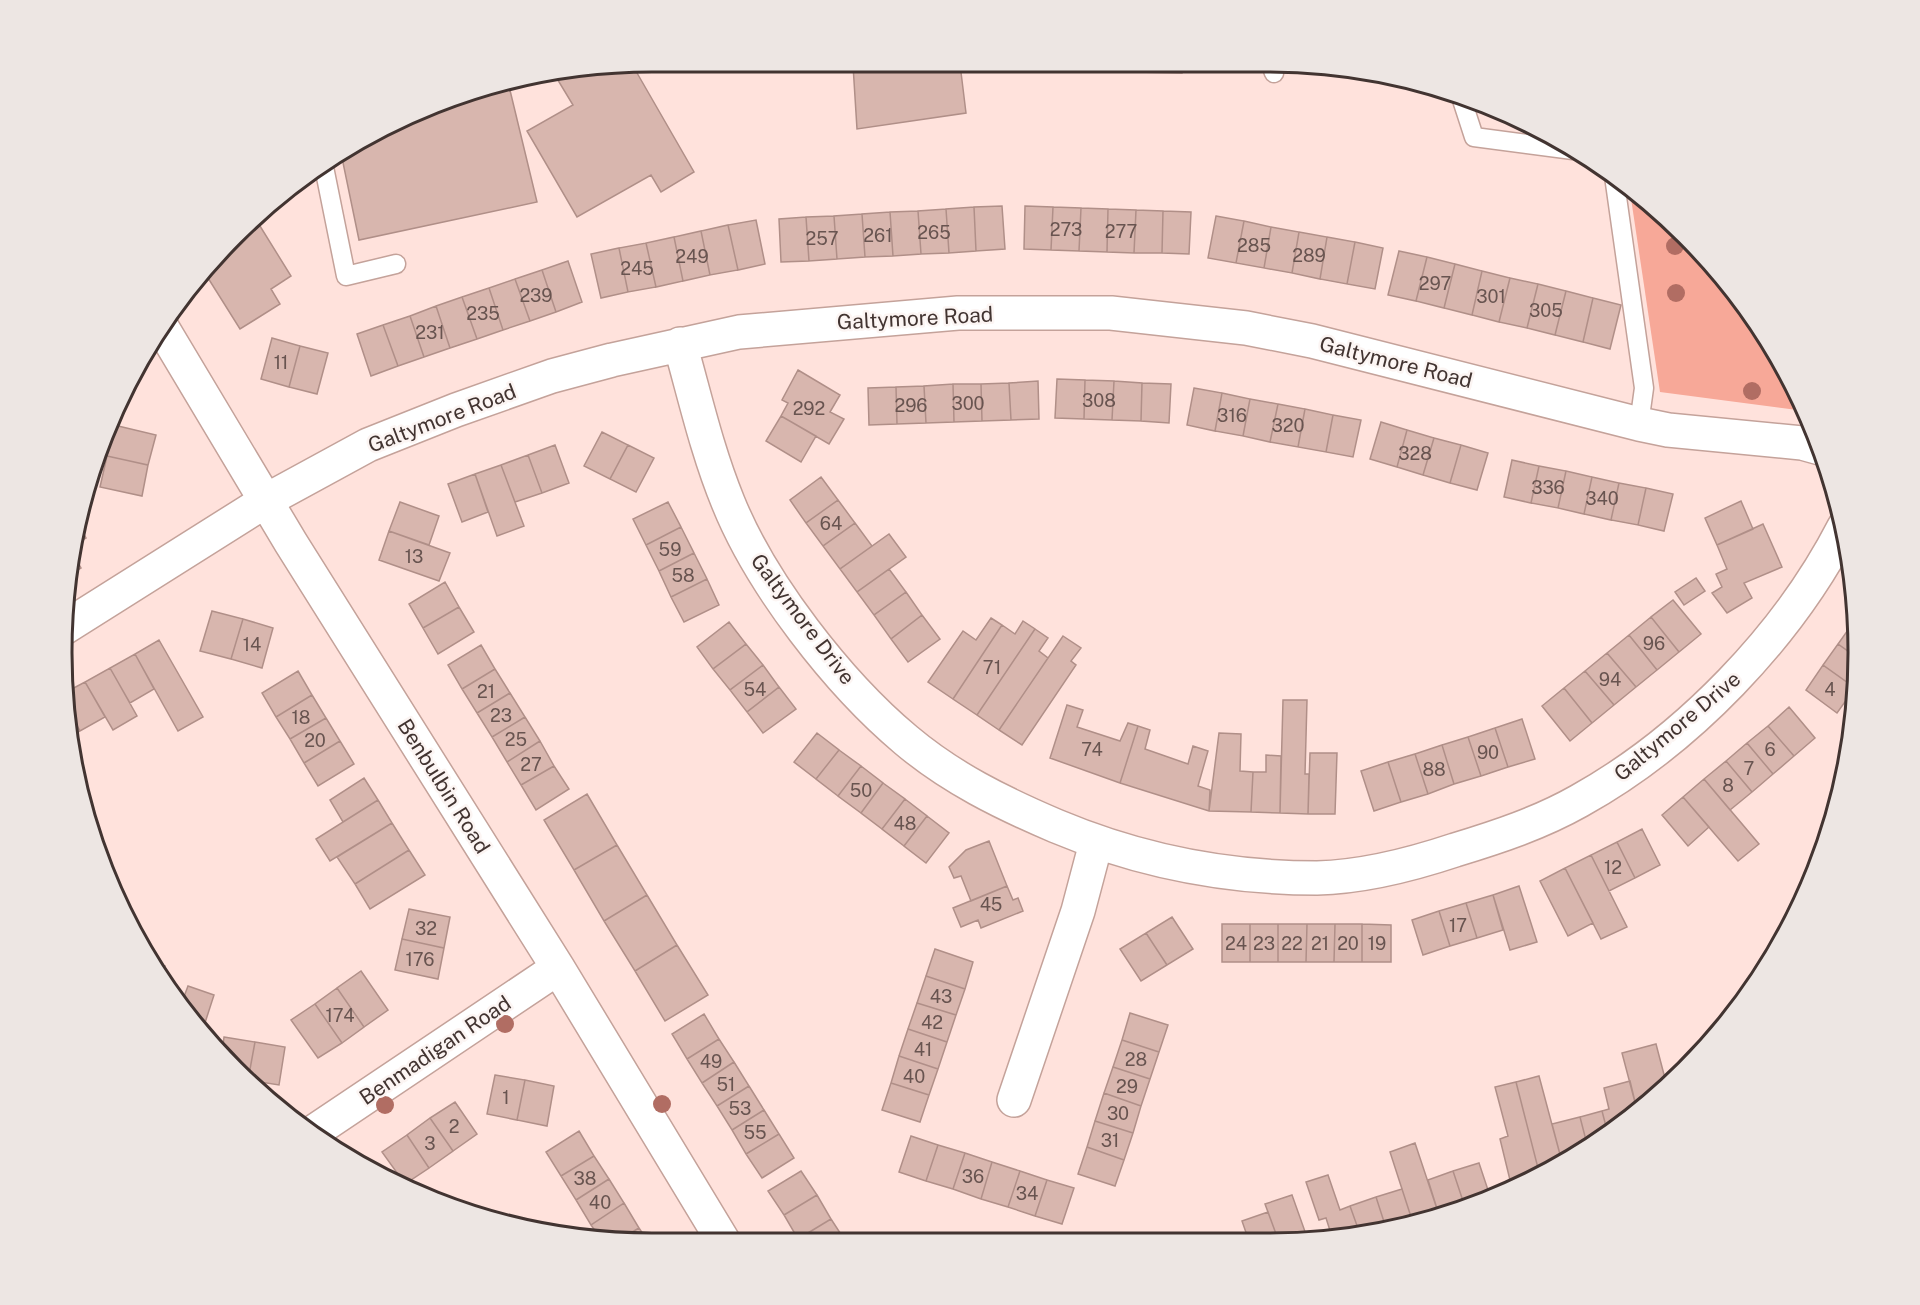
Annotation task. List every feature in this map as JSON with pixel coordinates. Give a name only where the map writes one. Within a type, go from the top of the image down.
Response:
[{"type":"street","name":"Galtymore Road","points":[[73,622],[267,500],[368,446],[456,410],[552,376],[680,344],[774,328],[958,313],[1111,313],[1246,328],[1312,341],[1639,424],[1668,430],[1809,445]]},
{"type":"street","name":"Benbulbin Road","points":[[167,335],[558,968],[718,1233]]},
{"type":"street","name":"Galtymore Drive","points":[[680,344],[709,449],[729,504],[751,550],[774,588],[832,664],[906,740],[974,789],[1096,843],[1166,862],[1232,872],[1319,878],[1409,865],[1511,833],[1577,802],[1625,774],[1740,674],[1797,608],[1837,541]]},
{"type":"street","points":[[1014,1100],[1078,911],[1096,843]]},
{"type":"street","name":"Benmadigan Road","points":[[320,1128],[558,968]]},
{"type":"lane","points":[[1464,107],[1474,137],[1553,147]]},
{"type":"lane","points":[[325,173],[346,276],[396,264]]},
{"type":"lane","points":[[1616,188],[1644,388],[1639,424]]},
{"type":"shaded area","points":[[1631,201],[1678,242],[1728,299],[1770,362],[1794,410],[1660,392]]},
{"type":"building","points":[[637,72],[694,172],[661,192],[651,175],[577,217],[527,131],[573,105],[558,80]]},
{"type":"building","points":[[853,72],[961,72],[966,113],[857,129]]},
{"type":"building","points":[[1133,72],[1182,72],[1182,73]]},
{"type":"building","points":[[510,90],[537,202],[359,240],[343,162],[430,116]]},
{"type":"building","points":[[1002,206],[1005,249],[976,251],[974,207]]},
{"type":"building","points":[[1025,206],[1053,207],[1051,250],[1024,249]]},
{"type":"building","points":[[974,207],[976,251],[949,253],[946,209]]},
{"type":"building","points":[[1053,207],[1081,208],[1079,251],[1051,250]]},
{"type":"building","points":[[1081,208],[1108,209],[1107,252],[1079,251]]},
{"type":"building","points":[[946,209],[949,253],[921,254],[918,211]]},
{"type":"building","points":[[1108,209],[1136,210],[1134,253],[1107,252]]},
{"type":"building","points":[[1136,210],[1163,211],[1162,253],[1134,253]]},
{"type":"building","points":[[918,211],[921,254],[893,256],[890,212]]},
{"type":"building","points":[[1163,211],[1191,212],[1189,254],[1162,253]]},
{"type":"building","points":[[890,212],[893,256],[865,257],[862,214]]},
{"type":"building","points":[[862,214],[865,257],[837,259],[834,216]]},
{"type":"building","points":[[834,216],[837,259],[809,261],[806,217]]},
{"type":"building","points":[[1216,216],[1244,221],[1236,263],[1208,258]]},
{"type":"building","points":[[806,217],[809,261],[781,262],[779,219]]},
{"type":"building","points":[[756,220],[765,264],[738,270],[728,225]]},
{"type":"building","points":[[1244,221],[1271,227],[1264,268],[1236,263]]},
{"type":"building","points":[[728,225],[738,270],[710,275],[701,231]]},
{"type":"building","points":[[260,226],[291,276],[271,289],[280,304],[240,329],[209,279]]},
{"type":"building","points":[[1271,227],[1299,232],[1292,273],[1264,268]]},
{"type":"building","points":[[701,231],[710,275],[683,281],[674,237]]},
{"type":"building","points":[[1299,232],[1327,237],[1320,279],[1292,273]]},
{"type":"building","points":[[674,237],[683,281],[656,287],[646,243]]},
{"type":"building","points":[[1327,237],[1355,242],[1347,284],[1320,279]]},
{"type":"building","points":[[1355,242],[1383,248],[1375,289],[1347,284]]},
{"type":"building","points":[[646,243],[656,287],[628,292],[619,248]]},
{"type":"building","points":[[619,248],[628,292],[601,298],[591,254]]},
{"type":"building","points":[[1399,251],[1427,257],[1416,301],[1388,295]]},
{"type":"building","points":[[1427,257],[1455,264],[1444,308],[1416,301]]},
{"type":"building","points":[[568,261],[582,302],[556,312],[542,270]]},
{"type":"building","points":[[1455,264],[1482,271],[1472,315],[1444,308]]},
{"type":"building","points":[[542,270],[556,312],[530,321],[515,279]]},
{"type":"building","points":[[1482,271],[1510,278],[1499,322],[1472,315]]},
{"type":"building","points":[[1510,278],[1538,284],[1527,328],[1499,322]]},
{"type":"building","points":[[515,279],[530,321],[503,330],[489,288]]},
{"type":"building","points":[[1538,284],[1566,291],[1555,335],[1527,328]]},
{"type":"building","points":[[489,288],[503,330],[477,339],[462,297]]},
{"type":"building","points":[[1566,291],[1593,298],[1583,342],[1555,335]]},
{"type":"building","points":[[462,297],[477,339],[450,348],[436,306]]},
{"type":"building","points":[[1593,298],[1621,305],[1610,349],[1583,342]]},
{"type":"building","points":[[436,306],[450,348],[424,357],[410,316]]},
{"type":"building","points":[[410,316],[424,357],[398,366],[383,325]]},
{"type":"building","points":[[383,325],[398,366],[371,376],[357,334]]},
{"type":"building","points":[[272,338],[300,346],[289,387],[261,379]]},
{"type":"building","points":[[300,346],[328,353],[317,394],[289,387]]},
{"type":"building","points":[[798,370],[840,395],[830,412],[844,419],[829,444],[781,416],[788,403],[782,400]]},
{"type":"building","points":[[1057,379],[1085,380],[1084,419],[1055,418]]},
{"type":"building","points":[[1085,380],[1114,381],[1112,420],[1084,419]]},
{"type":"building","points":[[1038,381],[1039,419],[1011,420],[1009,383]]},
{"type":"building","points":[[1114,381],[1142,383],[1141,421],[1112,420]]},
{"type":"building","points":[[1009,383],[1011,420],[982,421],[981,384]]},
{"type":"building","points":[[1142,383],[1171,384],[1169,423],[1141,421]]},
{"type":"building","points":[[953,384],[954,422],[926,423],[924,386]]},
{"type":"building","points":[[953,384],[981,384],[982,421],[954,422]]},
{"type":"building","points":[[924,386],[926,423],[897,424],[896,387]]},
{"type":"building","points":[[896,387],[897,424],[869,425],[868,388]]},
{"type":"building","points":[[1194,388],[1222,393],[1215,431],[1187,425]]},
{"type":"building","points":[[1222,393],[1250,399],[1243,436],[1215,431]]},
{"type":"building","points":[[1250,399],[1278,404],[1270,442],[1243,436]]},
{"type":"building","points":[[1278,404],[1305,409],[1298,447],[1270,442]]},
{"type":"building","points":[[1305,409],[1333,415],[1326,452],[1298,447]]},
{"type":"building","points":[[1333,415],[1361,420],[1353,457],[1326,452]]},
{"type":"building","points":[[781,416],[816,436],[801,462],[766,441]]},
{"type":"building","points":[[1381,422],[1407,430],[1397,467],[1370,459]]},
{"type":"building","points":[[118,426],[156,435],[148,465],[107,456]]},
{"type":"building","points":[[1407,430],[1434,438],[1423,475],[1397,467]]},
{"type":"building","points":[[602,432],[628,445],[610,479],[584,466]]},
{"type":"building","points":[[1434,438],[1461,445],[1450,483],[1423,475]]},
{"type":"building","points":[[555,445],[569,483],[542,493],[528,455]]},
{"type":"building","points":[[628,445],[654,458],[636,492],[610,479]]},
{"type":"building","points":[[1461,445],[1488,453],[1477,490],[1450,483]]},
{"type":"building","points":[[528,455],[542,493],[515,502],[501,465]]},
{"type":"building","points":[[107,456],[148,465],[142,496],[100,487]]},
{"type":"building","points":[[1512,460],[1539,466],[1531,503],[1504,497]]},
{"type":"building","points":[[501,465],[524,526],[497,536],[475,474]]},
{"type":"building","points":[[1539,466],[1566,471],[1558,508],[1531,503]]},
{"type":"building","points":[[1566,471],[1592,477],[1584,514],[1558,508]]},
{"type":"building","points":[[475,474],[488,512],[462,522],[448,484]]},
{"type":"building","points":[[821,477],[838,500],[806,523],[790,500]]},
{"type":"building","points":[[1592,477],[1619,483],[1611,520],[1584,514]]},
{"type":"building","points":[[1619,483],[1646,488],[1638,525],[1611,520]]},
{"type":"building","points":[[1646,488],[1673,494],[1664,531],[1638,525]]},
{"type":"building","points":[[838,500],[855,523],[823,546],[806,523]]},
{"type":"building","points":[[1741,501],[1753,529],[1717,545],[1705,518]]},
{"type":"building","points":[[400,502],[439,516],[429,545],[389,531]]},
{"type":"building","points":[[668,502],[681,527],[646,545],[633,519]]},
{"type":"building","points":[[855,523],[872,546],[840,569],[823,546]]},
{"type":"building","points":[[1763,524],[1782,567],[1744,583],[1752,598],[1727,613],[1712,593],[1722,587],[1716,574],[1727,569],[1717,545]]},
{"type":"building","points":[[681,527],[694,553],[659,571],[646,545]]},
{"type":"building","points":[[389,531],[450,553],[439,581],[379,560]]},
{"type":"building","points":[[889,534],[906,557],[857,592],[840,569]]},
{"type":"building","points":[[694,553],[707,579],[671,597],[659,571]]},
{"type":"building","points":[[889,569],[906,592],[874,615],[857,592]]},
{"type":"building","points":[[1696,578],[1705,591],[1684,605],[1675,592]]},
{"type":"building","points":[[707,579],[719,605],[684,622],[671,597]]},
{"type":"building","points":[[445,582],[459,607],[423,628],[409,604]]},
{"type":"building","points":[[906,592],[922,615],[891,639],[874,615]]},
{"type":"building","points":[[1673,600],[1701,634],[1679,652],[1651,617]]},
{"type":"building","points":[[459,607],[474,632],[438,654],[423,628]]},
{"type":"building","points":[[212,611],[243,619],[231,659],[200,651]]},
{"type":"building","points":[[922,615],[940,639],[908,662],[891,639]]},
{"type":"building","points":[[1651,617],[1679,652],[1657,670],[1629,635]]},
{"type":"building","points":[[991,618],[1002,625],[953,699],[928,682],[963,631],[976,640]]},
{"type":"building","points":[[243,619],[273,628],[262,668],[231,659]]},
{"type":"building","points":[[1023,621],[1035,629],[977,715],[953,699],[1002,625],[1015,634]]},
{"type":"building","points":[[729,622],[746,644],[713,669],[697,647]]},
{"type":"building","points":[[1035,629],[1048,638],[1039,651],[1048,658],[999,730],[977,715]]},
{"type":"building","points":[[1847,631],[1848,651],[1838,644]]},
{"type":"building","points":[[1629,635],[1657,670],[1636,687],[1607,653]]},
{"type":"building","points":[[1063,636],[1081,648],[1071,661],[1076,665],[1022,745],[999,730]]},
{"type":"building","points":[[159,640],[203,717],[178,731],[135,654]]},
{"type":"building","points":[[746,644],[763,665],[730,690],[713,669]]},
{"type":"building","points":[[1838,644],[1848,651],[1847,682],[1823,665]]},
{"type":"building","points":[[481,645],[495,669],[462,689],[448,665]]},
{"type":"building","points":[[1607,653],[1636,687],[1614,705],[1585,671]]},
{"type":"building","points":[[135,654],[154,689],[130,703],[110,668]]},
{"type":"building","points":[[763,665],[779,687],[747,712],[730,690]]},
{"type":"building","points":[[1823,665],[1847,682],[1846,701],[1837,713],[1806,690]]},
{"type":"building","points":[[110,668],[137,716],[113,730],[85,682]]},
{"type":"building","points":[[495,669],[510,693],[477,713],[462,689]]},
{"type":"building","points":[[298,671],[312,695],[276,717],[262,693]]},
{"type":"building","points":[[1585,671],[1614,705],[1592,723],[1564,688]]},
{"type":"building","points":[[85,682],[105,717],[80,731],[77,725],[73,688]]},
{"type":"building","points":[[779,687],[796,709],[763,733],[747,712]]},
{"type":"building","points":[[1564,688],[1592,723],[1570,741],[1542,706]]},
{"type":"building","points":[[510,693],[525,717],[492,737],[477,713]]},
{"type":"building","points":[[312,695],[326,718],[290,739],[276,717]]},
{"type":"building","points":[[1283,700],[1307,700],[1305,774],[1309,774],[1308,814],[1280,813]]},
{"type":"building","points":[[1067,705],[1083,710],[1077,727],[1120,741],[1128,723],[1138,726],[1120,783],[1050,758]]},
{"type":"building","points":[[1789,707],[1815,738],[1794,756],[1768,726]]},
{"type":"building","points":[[525,717],[540,741],[507,762],[492,737]]},
{"type":"building","points":[[326,718],[340,741],[304,763],[290,739]]},
{"type":"building","points":[[1522,719],[1535,759],[1508,767],[1495,728]]},
{"type":"building","points":[[1138,726],[1150,730],[1145,749],[1188,764],[1193,746],[1208,751],[1198,786],[1210,790],[1209,811],[1120,783]]},
{"type":"building","points":[[1768,726],[1794,756],[1773,774],[1747,743]]},
{"type":"building","points":[[1495,728],[1508,767],[1481,776],[1468,737]]},
{"type":"building","points":[[817,733],[839,750],[816,779],[794,762]]},
{"type":"building","points":[[1219,733],[1241,734],[1240,771],[1253,772],[1251,812],[1209,811]]},
{"type":"building","points":[[1468,737],[1481,776],[1454,784],[1442,745]]},
{"type":"building","points":[[340,741],[354,764],[318,786],[304,763]]},
{"type":"building","points":[[540,741],[554,766],[521,785],[507,762]]},
{"type":"building","points":[[1747,743],[1773,774],[1752,792],[1726,761]]},
{"type":"building","points":[[1442,745],[1454,784],[1428,794],[1415,754]]},
{"type":"building","points":[[839,750],[861,766],[838,796],[816,779]]},
{"type":"building","points":[[1310,753],[1337,753],[1335,814],[1308,814]]},
{"type":"building","points":[[1415,754],[1428,794],[1401,802],[1388,762]]},
{"type":"building","points":[[1266,755],[1281,756],[1280,813],[1251,812],[1253,772],[1266,772]]},
{"type":"building","points":[[1726,761],[1752,792],[1730,810],[1704,779]]},
{"type":"building","points":[[1388,762],[1401,802],[1374,811],[1361,771]]},
{"type":"building","points":[[554,766],[569,789],[536,810],[521,785]]},
{"type":"building","points":[[861,766],[883,783],[861,813],[838,796]]},
{"type":"building","points":[[364,778],[378,800],[343,822],[330,800]]},
{"type":"building","points":[[1704,779],[1759,844],[1738,861],[1683,797]]},
{"type":"building","points":[[883,783],[905,799],[882,829],[861,813]]},
{"type":"building","points":[[587,794],[617,845],[574,870],[544,820]]},
{"type":"building","points":[[1683,797],[1709,827],[1688,846],[1662,815]]},
{"type":"building","points":[[905,799],[927,816],[904,846],[882,829]]},
{"type":"building","points":[[378,800],[392,823],[330,861],[316,839]]},
{"type":"building","points":[[927,816],[949,833],[926,863],[904,846]]},
{"type":"building","points":[[392,823],[409,850],[355,884],[337,857]]},
{"type":"building","points":[[1642,829],[1660,865],[1635,878],[1617,842]]},
{"type":"building","points":[[989,841],[1007,886],[971,901],[961,876],[954,878],[949,867],[966,850]]},
{"type":"building","points":[[1617,842],[1635,878],[1609,891],[1591,855]]},
{"type":"building","points":[[617,845],[647,895],[604,921],[574,870]]},
{"type":"building","points":[[409,850],[425,875],[370,909],[355,884]]},
{"type":"building","points":[[1591,855],[1627,927],[1601,939],[1565,868]]},
{"type":"building","points":[[1565,868],[1593,923],[1568,936],[1540,881]]},
{"type":"building","points":[[1007,886],[1013,900],[1018,898],[1023,911],[981,928],[978,920],[961,927],[953,908]]},
{"type":"building","points":[[1519,886],[1537,942],[1510,950],[1493,895]]},
{"type":"building","points":[[647,895],[677,945],[635,971],[604,921]]},
{"type":"building","points":[[1493,895],[1503,930],[1477,938],[1466,903]]},
{"type":"building","points":[[1466,903],[1477,938],[1450,946],[1439,911]]},
{"type":"building","points":[[409,909],[450,917],[444,948],[402,939]]},
{"type":"building","points":[[1439,911],[1450,946],[1423,955],[1412,920]]},
{"type":"building","points":[[1172,917],[1193,949],[1167,965],[1146,933]]},
{"type":"building","points":[[1222,924],[1250,924],[1250,962],[1222,962]]},
{"type":"building","points":[[1250,924],[1278,924],[1278,962],[1250,962]]},
{"type":"building","points":[[1278,924],[1307,924],[1306,962],[1278,962]]},
{"type":"building","points":[[1307,924],[1335,924],[1334,962],[1306,962]]},
{"type":"building","points":[[1335,924],[1362,924],[1362,962],[1334,962]]},
{"type":"building","points":[[1362,924],[1391,925],[1391,962],[1362,962]]},
{"type":"building","points":[[1146,933],[1167,965],[1141,981],[1120,949]]},
{"type":"building","points":[[402,939],[444,948],[438,979],[395,970]]},
{"type":"building","points":[[677,945],[708,995],[665,1021],[635,971]]},
{"type":"building","points":[[935,949],[973,962],[965,989],[926,976]]},
{"type":"building","points":[[361,971],[388,1010],[364,1027],[337,988]]},
{"type":"building","points":[[926,976],[965,989],[956,1015],[917,1003]]},
{"type":"building","points":[[188,986],[214,995],[205,1022],[192,1006],[184,995]]},
{"type":"building","points":[[337,988],[364,1027],[342,1043],[315,1004]]},
{"type":"building","points":[[917,1003],[956,1015],[947,1042],[908,1029]]},
{"type":"building","points":[[315,1004],[342,1043],[318,1058],[291,1020]]},
{"type":"building","points":[[1130,1013],[1168,1025],[1159,1052],[1122,1040]]},
{"type":"building","points":[[704,1014],[719,1039],[687,1059],[672,1034]]},
{"type":"building","points":[[908,1029],[947,1042],[938,1069],[899,1056]]},
{"type":"building","points":[[224,1037],[255,1042],[250,1070],[242,1063],[223,1043]]},
{"type":"building","points":[[719,1039],[734,1062],[702,1083],[687,1059]]},
{"type":"building","points":[[1122,1040],[1159,1052],[1150,1079],[1113,1067]]},
{"type":"building","points":[[255,1042],[285,1047],[279,1085],[263,1082],[250,1070]]},
{"type":"building","points":[[1656,1044],[1664,1076],[1635,1102],[1622,1053]]},
{"type":"building","points":[[899,1056],[938,1069],[929,1095],[891,1083]]},
{"type":"building","points":[[734,1062],[749,1086],[717,1106],[702,1083]]},
{"type":"building","points":[[1113,1067],[1150,1079],[1141,1106],[1104,1093]]},
{"type":"building","points":[[495,1075],[525,1080],[517,1120],[487,1114]]},
{"type":"building","points":[[1539,1076],[1560,1154],[1537,1166],[1516,1082]]},
{"type":"building","points":[[525,1080],[554,1086],[547,1126],[517,1120]]},
{"type":"building","points":[[1630,1081],[1635,1101],[1605,1124],[1602,1111],[1609,1109],[1604,1088]]},
{"type":"building","points":[[1516,1082],[1537,1166],[1510,1180],[1500,1139],[1508,1136],[1495,1087]]},
{"type":"building","points":[[891,1083],[929,1095],[920,1122],[882,1110]]},
{"type":"building","points":[[749,1086],[764,1110],[732,1130],[717,1106]]},
{"type":"building","points":[[1104,1093],[1141,1106],[1133,1133],[1095,1121]]},
{"type":"building","points":[[455,1102],[477,1134],[453,1151],[430,1118]]},
{"type":"building","points":[[764,1110],[779,1134],[746,1154],[732,1130]]},
{"type":"building","points":[[1602,1111],[1605,1124],[1585,1138],[1580,1117]]},
{"type":"building","points":[[1580,1117],[1585,1138],[1560,1154],[1552,1124]]},
{"type":"building","points":[[430,1118],[453,1151],[429,1168],[407,1135]]},
{"type":"building","points":[[1095,1121],[1133,1133],[1124,1160],[1087,1147]]},
{"type":"building","points":[[579,1131],[594,1156],[561,1176],[546,1152]]},
{"type":"building","points":[[779,1134],[794,1158],[762,1178],[746,1154]]},
{"type":"building","points":[[407,1135],[429,1168],[411,1180],[398,1174],[382,1152]]},
{"type":"building","points":[[911,1136],[938,1145],[926,1181],[899,1172]]},
{"type":"building","points":[[1415,1143],[1436,1207],[1410,1215],[1390,1152]]},
{"type":"building","points":[[938,1145],[965,1153],[953,1189],[926,1181]]},
{"type":"building","points":[[1087,1147],[1124,1160],[1115,1186],[1078,1174]]},
{"type":"building","points":[[965,1153],[992,1162],[981,1199],[953,1189]]},
{"type":"building","points":[[594,1156],[609,1179],[576,1200],[561,1176]]},
{"type":"building","points":[[992,1162],[1020,1171],[1008,1207],[981,1199]]},
{"type":"building","points":[[1479,1163],[1488,1190],[1462,1199],[1453,1171]]},
{"type":"building","points":[[801,1171],[817,1195],[784,1215],[768,1191]]},
{"type":"building","points":[[1020,1171],[1047,1180],[1035,1216],[1008,1207]]},
{"type":"building","points":[[1453,1171],[1462,1199],[1437,1207],[1428,1180]]},
{"type":"building","points":[[1328,1175],[1340,1210],[1350,1206],[1357,1226],[1330,1229],[1326,1218],[1319,1220],[1306,1182]]},
{"type":"building","points":[[609,1179],[624,1203],[591,1225],[576,1200]]},
{"type":"building","points":[[1047,1180],[1074,1188],[1062,1224],[1035,1216]]},
{"type":"building","points":[[1402,1189],[1410,1215],[1384,1221],[1376,1197]]},
{"type":"building","points":[[817,1195],[831,1219],[808,1233],[794,1233],[784,1215]]},
{"type":"building","points":[[1292,1195],[1305,1232],[1276,1233],[1265,1204]]},
{"type":"building","points":[[1376,1197],[1384,1221],[1357,1226],[1350,1206]]},
{"type":"building","points":[[624,1203],[639,1228],[632,1232],[615,1232],[594,1230],[591,1225]]},
{"type":"building","points":[[1268,1212],[1276,1233],[1246,1233],[1242,1221]]},
{"type":"building","points":[[831,1219],[840,1233],[808,1233]]},
{"type":"building","points":[[639,1228],[642,1233],[632,1232]]}]
